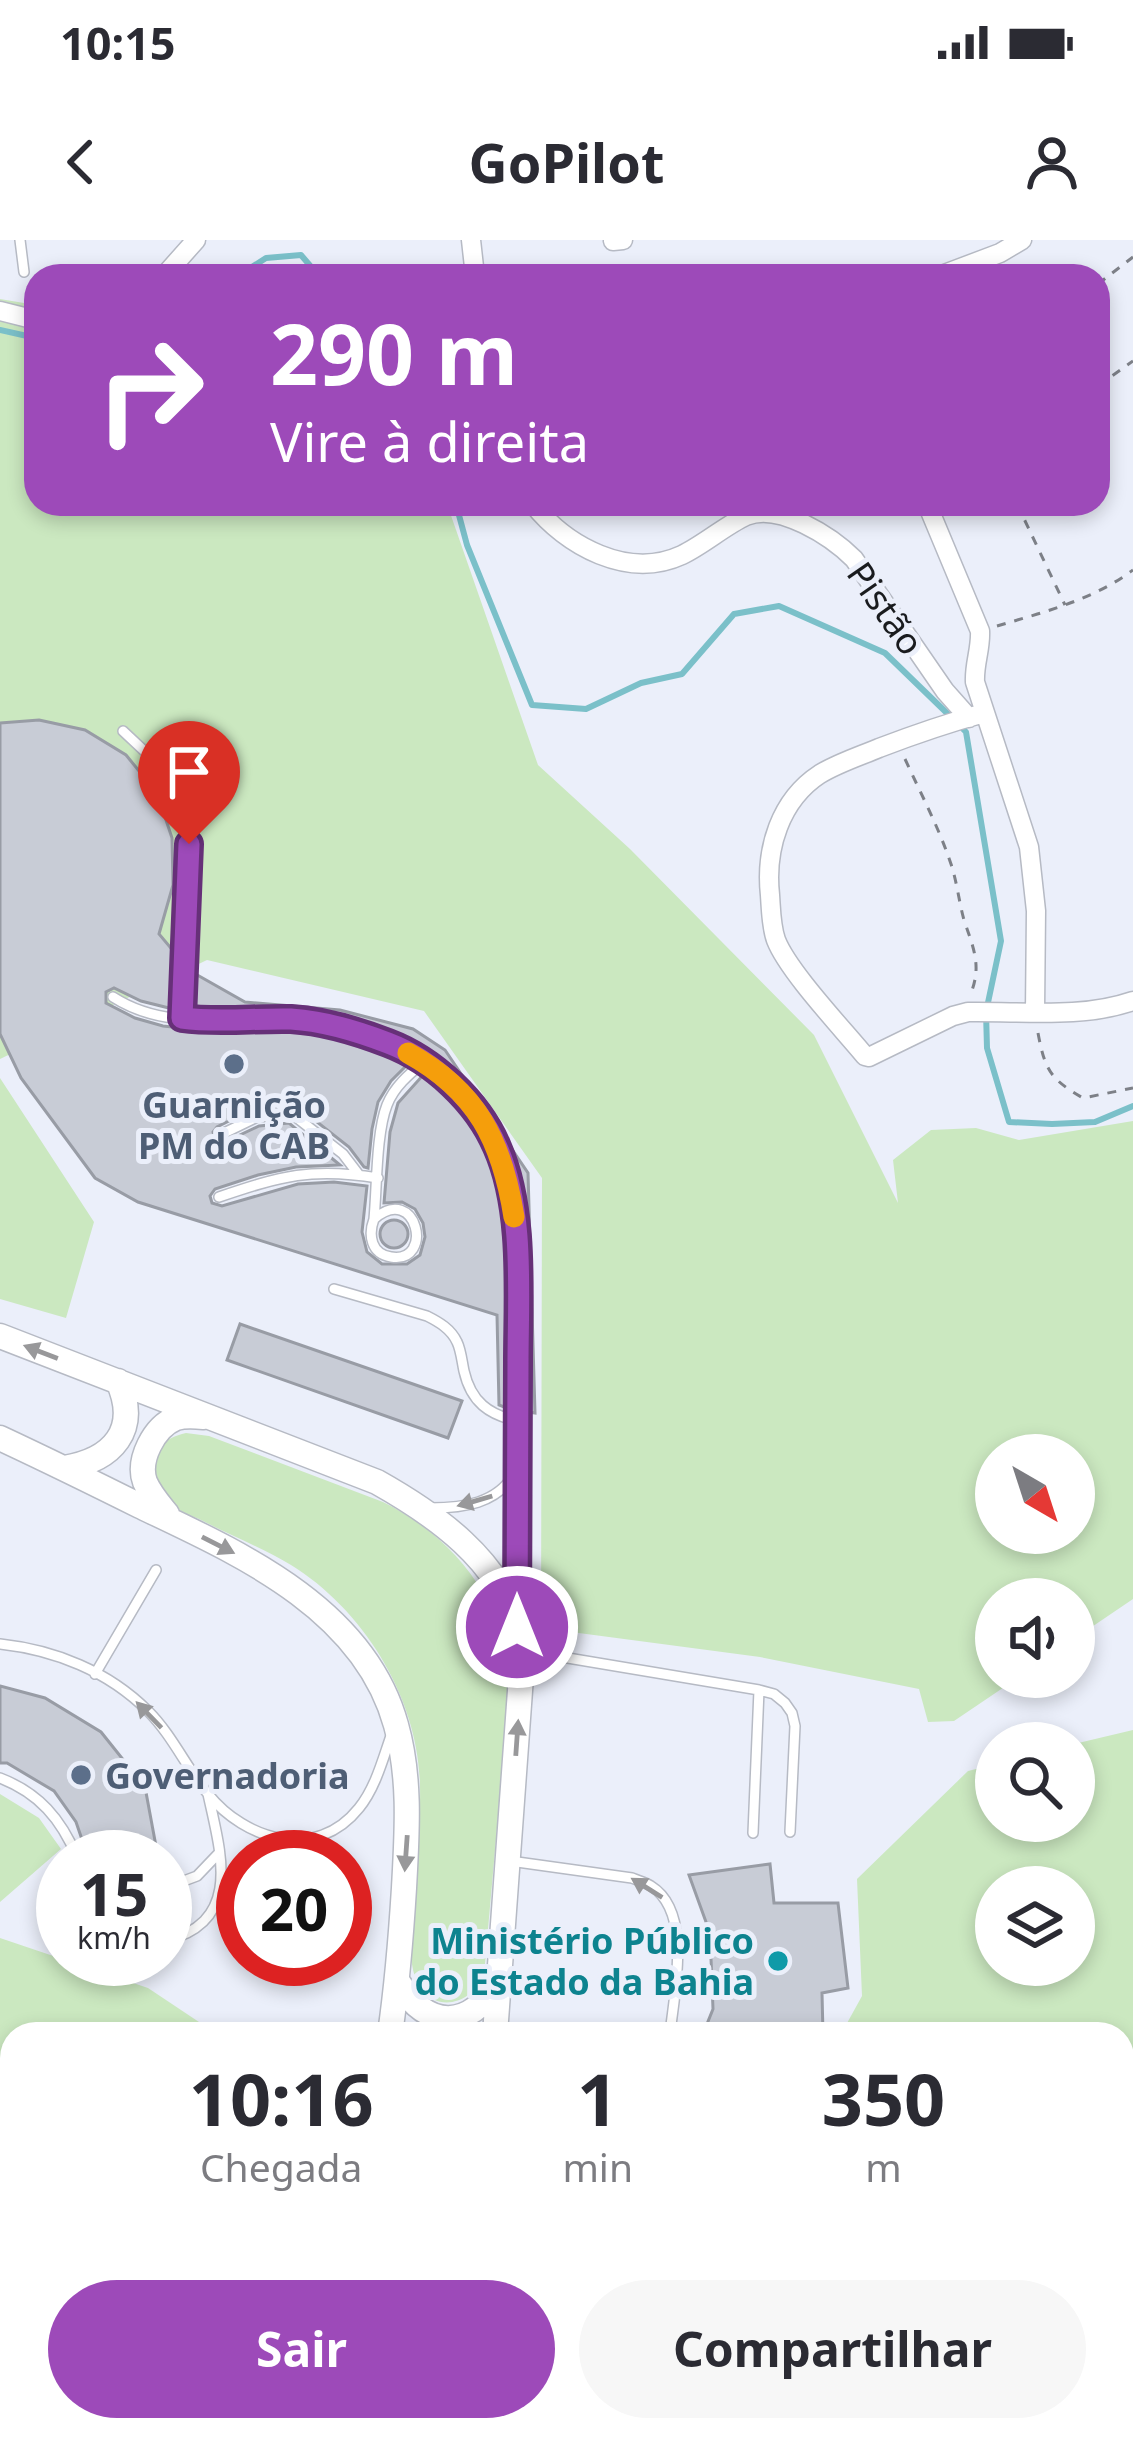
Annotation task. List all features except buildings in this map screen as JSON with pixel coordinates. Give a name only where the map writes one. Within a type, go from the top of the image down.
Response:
[{"type":"main road","points":[[0,1336],[377,1482],[420,1508],[490,1572],[510,1606],[519,1639],[521,1676],[496,2022]]},
{"type":"main road","points":[[64,1468],[93,1462],[117,1443],[127,1411],[118,1382]]},
{"type":"main road","points":[[174,1522],[143,1478],[150,1442],[172,1419],[213,1418]]},
{"type":"main road","points":[[0,1438],[268,1572],[321,1611],[370,1669],[395,1722],[408,1824],[392,2022]]},
{"type":"main road","points":[[398,1982],[424,2012],[446,2018],[471,2013],[499,1981]]},
{"type":"street","points":[[175,264],[196,240]]},
{"type":"street","points":[[613,241],[623,240]]},
{"type":"street","points":[[971,264],[1022,240]]},
{"type":"street","name":"Pistão","points":[[544,516],[563,535],[592,552],[647,563],[675,558],[746,516]]},
{"type":"street","name":"Pistão","points":[[777,516],[814,527],[837,542],[931,672],[976,716]]},
{"type":"street","points":[[932,516],[980,631],[974,669],[976,716],[1029,847],[1036,911],[1035,1011]]},
{"type":"street","points":[[976,716],[897,741],[824,772],[803,788],[788,807],[770,854],[768,879],[777,943],[865,1056],[876,1056],[968,1012],[1064,1013],[1133,1001]]},
{"type":"lane","points":[[20,240],[24,272]]},
{"type":"lane","points":[[122,731],[170,776],[188,806],[182,1018]]},
{"type":"lane","points":[[113,997],[142,1012],[182,1018],[326,1023],[394,1045],[424,1062],[478,1112],[508,1180],[518,1275],[519,1639],[774,1694],[792,1713],[795,1726],[790,1832]]},
{"type":"lane","points":[[374,1220],[382,1212],[402,1211],[414,1220],[416,1244],[401,1257],[389,1257],[378,1252],[370,1231],[386,1107],[406,1076],[424,1062]]},
{"type":"lane","points":[[222,1134],[257,1118],[292,1114],[343,1154],[358,1175]]},
{"type":"lane","points":[[219,1197],[289,1175],[340,1172],[378,1178]]},
{"type":"lane","points":[[334,1289],[441,1323],[458,1342],[466,1383],[475,1398],[495,1416],[518,1421]]},
{"type":"lane","points":[[420,1508],[485,1501],[510,1482],[518,1469]]},
{"type":"lane","points":[[95,1673],[156,1570]]},
{"type":"lane","points":[[0,1644],[30,1647],[81,1663],[117,1685],[148,1711],[208,1794],[236,1821],[284,1840],[331,1831],[348,1820],[374,1783],[395,1722]]},
{"type":"lane","points":[[753,1834],[759,1690]]},
{"type":"lane","points":[[0,1778],[42,1801],[63,1830]]},
{"type":"lane","points":[[208,1794],[216,1837]]},
{"type":"lane","points":[[192,1878],[216,1856]]},
{"type":"lane","points":[[509,1861],[632,1878],[652,1886],[671,1913],[678,1936],[671,2022]]},
{"type":"lane","points":[[192,1932],[213,1913],[216,1902]]},
{"type":"path","points":[[1023,516],[1065,606]]},
{"type":"path","points":[[980,631],[1065,606],[1133,570]]},
{"type":"path","points":[[897,741],[952,868],[977,958],[974,988],[952,1016]]},
{"type":"path","points":[[1035,1011],[1045,1068],[1059,1084],[1083,1098],[1133,1088]]},
{"type":"green space","points":[[0,299],[24,303],[24,516],[451,516],[538,765],[630,849],[814,1035],[898,1203],[893,1160],[931,1130],[976,1128],[1019,1140],[1133,1121],[1133,1599],[1095,1625],[1095,1578],[975,1578],[975,1698],[988,1698],[954,1721],[928,1722],[919,1689],[760,1657],[541,1628],[542,1178],[424,1011],[207,960],[0,1059]]},
{"type":"green space","points":[[0,1078],[94,1222],[66,1318],[0,1299]]},
{"type":"green space","points":[[186,1433],[209,1436],[383,1502],[434,1535],[455,1555],[489,1603],[500,1631],[508,1691],[484,1976],[464,1998],[447,2002],[429,1997],[413,1971],[410,1951],[420,1786],[410,1721],[398,1690],[364,1632],[317,1584],[280,1559],[181,1511],[166,1497],[155,1475],[156,1454],[172,1438]]},
{"type":"green space","points":[[1133,1730],[1133,2022],[848,2022],[862,1996],[857,1879],[975,1769],[975,1842],[1095,1842],[1095,1739]]},
{"type":"green space","points":[[0,1794],[39,1818],[48,1830],[36,1830],[36,1871],[0,1902]]},
{"type":"green space","points":[[0,1938],[36,1950],[36,1986],[142,1986],[199,2022],[0,2022]]},
{"type":"waterway","points":[[257,264],[266,258],[301,255],[309,264]]},
{"type":"waterway","points":[[0,330],[24,335]]},
{"type":"waterway","points":[[459,516],[532,705],[586,709],[641,683],[682,674],[734,614],[779,606],[885,653],[951,717]]},
{"type":"waterway","points":[[960,726],[966,732],[1001,941],[986,1012],[987,1048],[1009,1122],[1095,1122],[1133,1106]]},
{"type":"slow traffic","points":[[408,1053],[453,1086],[478,1112],[497,1147],[514,1217]]},
{"type":"place","name":"Guarnição PM do CAB","points":[[234,1064]]},
{"type":"place","name":"Governadoria","points":[[81,1775]]},
{"type":"place","name":"Ministério Público do Estado da Bahia","points":[[778,1961]]},
{"type":"route","points":[[189,844],[182,1018],[326,1023],[394,1045],[453,1086],[478,1112],[497,1147],[508,1180],[518,1275],[517,1627]]}]
